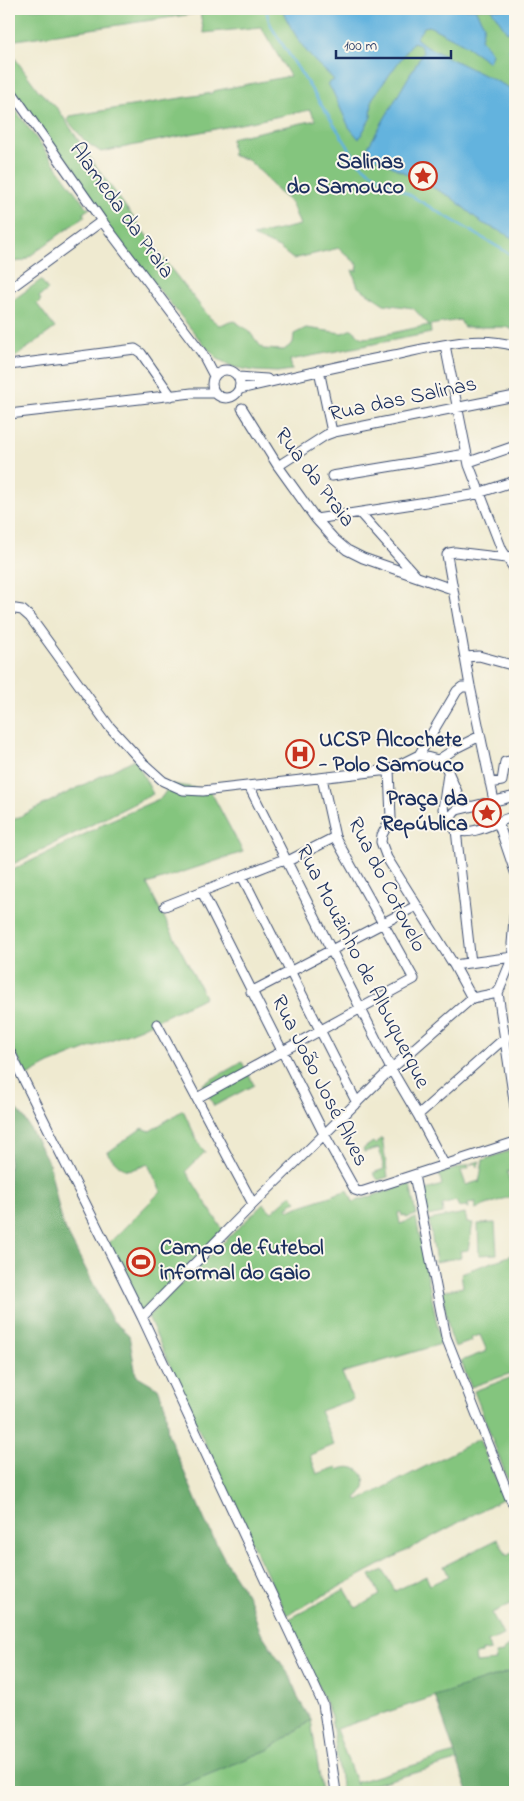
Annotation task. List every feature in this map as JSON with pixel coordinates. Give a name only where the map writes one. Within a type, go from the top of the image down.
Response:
[{"type":"street","name":"Alameda da Praia","points":[[9,88],[102,220],[204,356]]},
{"type":"street","points":[[9,289],[102,220]]},
{"type":"street","points":[[204,356],[219,396],[227,398],[234,396],[240,389],[275,380],[460,342],[486,340],[515,346]]},
{"type":"street","points":[[445,345],[468,458],[506,558],[515,570]]},
{"type":"street","points":[[9,365],[135,349],[141,353],[171,396]]},
{"type":"street","points":[[204,356],[223,370],[232,371],[239,377],[275,380]]},
{"type":"street","points":[[9,414],[192,393],[214,384],[223,370]]},
{"type":"street","points":[[319,370],[332,432]]},
{"type":"street","points":[[239,377],[240,389]]},
{"type":"street","name":"Rua das Salinas","points":[[278,466],[332,432],[515,396]]},
{"type":"street","name":"Rua da Praia","points":[[242,408],[278,466],[316,519],[334,539],[348,550],[363,558],[452,589]]},
{"type":"street","points":[[332,476],[468,458],[515,446]]},
{"type":"street","points":[[316,519],[481,494],[515,481]]},
{"type":"street","points":[[360,513],[416,576]]},
{"type":"street","points":[[494,801],[470,686],[447,556],[449,553],[506,558],[515,555]]},
{"type":"street","points":[[9,608],[18,609],[26,613],[53,647],[109,726],[143,763],[163,781],[182,790],[203,791],[389,770],[419,755],[457,691],[462,687],[470,686]]},
{"type":"street","points":[[465,657],[479,656],[515,666]]},
{"type":"street","points":[[438,760],[480,736]]},
{"type":"street","points":[[419,755],[438,760],[446,767],[464,808]]},
{"type":"street","points":[[490,783],[502,781],[505,762],[515,760]]},
{"type":"street","points":[[389,770],[391,818],[382,835],[381,842],[387,858],[454,965],[472,998]]},
{"type":"street","points":[[448,774],[443,809],[456,830],[471,963]]},
{"type":"street","name":"Rua do Cotovelo","points":[[322,778],[335,837],[414,979],[361,1009]]},
{"type":"street","name":"Rua Mouzinho de Albuquerque","points":[[249,786],[391,1069],[444,1164]]},
{"type":"street","points":[[450,820],[453,812],[457,810],[515,796]]},
{"type":"street","points":[[456,830],[466,832],[491,826],[515,816]]},
{"type":"street","points":[[498,822],[515,872]]},
{"type":"street","points":[[165,906],[285,860],[335,837]]},
{"type":"street","points":[[242,876],[357,1103]]},
{"type":"street","name":"Rua João José Alves","points":[[202,892],[251,992],[355,1190],[361,1192],[515,1142]]},
{"type":"street","points":[[251,992],[416,906]]},
{"type":"street","points":[[515,907],[512,944],[514,955],[498,993],[515,1107]]},
{"type":"street","points":[[454,965],[514,955]]},
{"type":"street","points":[[142,1317],[253,1204],[325,1136],[391,1069],[472,998],[498,993]]},
{"type":"street","points":[[197,1098],[361,1009]]},
{"type":"street","points":[[157,1024],[253,1204]]},
{"type":"street","points":[[418,1115],[506,1037]]},
{"type":"street","points":[[9,1050],[142,1317],[323,1704],[336,1792]]},
{"type":"street","points":[[414,1175],[446,1337],[515,1507]]},
{"type":"green space","name":"Salinas do Samouco","points":[[9,9],[515,9],[515,331],[507,327],[464,327],[460,320],[430,325],[431,333],[290,360],[292,370],[277,372],[233,367],[218,359],[205,346],[109,228],[9,85],[9,50],[38,90],[58,109],[95,165],[168,265],[210,318],[219,325],[234,321],[248,330],[263,349],[284,350],[293,343],[294,334],[306,328],[342,333],[352,329],[362,338],[429,325],[413,308],[384,304],[358,287],[352,270],[357,271],[358,265],[339,248],[293,259],[279,248],[253,236],[300,225],[291,202],[277,191],[265,176],[247,159],[233,156],[231,139],[316,120],[310,110],[101,152],[86,142],[67,120],[70,116],[212,93],[213,91],[290,76],[261,27],[204,33],[200,13],[9,41]]},
{"type":"green space","points":[[9,101],[86,207],[90,208],[83,213],[85,216],[23,261],[13,262],[9,265]]},
{"type":"green space","points":[[41,280],[48,290],[39,297],[41,300],[37,304],[55,328],[11,360],[9,357],[9,303]]},
{"type":"green space","points":[[135,759],[153,794],[9,866],[9,822]]},
{"type":"green space","points":[[171,784],[210,790],[243,852],[147,884],[205,997],[141,1028],[49,1064],[27,1076],[9,1041],[9,872],[102,824],[161,798]]},
{"type":"green space","points":[[242,1062],[254,1085],[214,1106],[203,1084]]},
{"type":"green space","points":[[9,1101],[24,1118],[49,1163],[62,1223],[112,1320],[129,1335],[136,1375],[158,1388],[165,1406],[168,1434],[205,1521],[227,1564],[249,1598],[260,1631],[291,1678],[298,1698],[311,1720],[270,1749],[166,1792],[9,1792]]},
{"type":"green space","points":[[183,1110],[199,1144],[205,1152],[186,1171],[224,1232],[140,1313],[109,1243],[161,1191],[148,1164],[134,1169],[125,1169],[117,1164],[107,1153],[142,1128],[150,1131]]},
{"type":"green space","points":[[382,1138],[388,1177],[378,1180],[373,1173],[384,1169],[379,1148],[364,1152],[363,1149],[373,1142],[376,1145]]},
{"type":"green space","points":[[515,1149],[514,1170],[507,1172],[511,1185],[515,1184],[515,1195],[475,1209],[476,1202],[468,1203],[469,1208],[467,1208],[466,1206],[459,1207],[456,1201],[442,1205],[443,1213],[428,1216],[423,1191],[442,1185],[439,1174],[480,1161],[477,1167],[475,1163],[468,1165],[469,1168],[461,1171],[466,1185],[479,1181],[479,1183],[483,1160]]},
{"type":"green space","points":[[410,1184],[416,1215],[406,1218],[405,1215],[402,1216],[401,1212],[398,1213],[400,1224],[416,1218],[441,1344],[342,1373],[353,1399],[320,1411],[334,1445],[310,1455],[317,1474],[337,1467],[338,1470],[346,1467],[358,1470],[364,1480],[364,1486],[362,1492],[356,1498],[358,1501],[479,1439],[504,1498],[287,1615],[181,1391],[148,1316],[263,1204],[272,1212],[291,1195],[297,1201],[287,1207],[289,1210],[348,1190],[353,1202]]},
{"type":"green space","points":[[465,1213],[467,1223],[473,1223],[468,1250],[460,1251],[461,1257],[436,1262],[429,1220]]},
{"type":"green space","points":[[495,1223],[497,1254],[479,1255],[478,1224]]},
{"type":"green space","points":[[515,1254],[515,1372],[471,1387],[461,1361],[487,1351],[480,1335],[471,1338],[472,1341],[455,1347],[450,1334],[442,1291],[463,1287],[461,1273]]},
{"type":"green space","points":[[515,1376],[515,1493],[513,1494],[474,1391]]},
{"type":"green space","points":[[498,1539],[507,1556],[515,1550],[515,1602],[492,1613],[503,1635],[488,1642],[490,1651],[482,1650],[481,1653],[475,1654],[476,1663],[496,1661],[495,1654],[503,1653],[504,1649],[508,1646],[511,1657],[515,1657],[515,1670],[336,1729],[357,1785],[357,1782],[455,1753],[457,1761],[358,1789],[359,1792],[342,1792],[331,1716],[289,1619],[345,1589],[356,1608],[380,1595],[370,1575],[383,1570],[395,1591],[426,1576],[430,1585],[449,1576],[444,1566]]},
{"type":"green space","points":[[515,1670],[515,1792],[468,1792],[435,1696]]},
{"type":"green space","points":[[311,1720],[322,1792],[166,1792],[270,1749]]},
{"type":"water","points":[[282,9],[475,9],[484,25],[481,39],[492,54],[489,62],[462,43],[429,26],[424,27],[416,38],[427,47],[508,87],[515,94],[515,240],[482,223],[451,197],[372,156],[368,147],[423,52],[419,44],[413,42],[372,99],[371,117],[359,139],[349,127],[332,90],[327,84],[334,80],[307,52],[291,28]]},
{"type":"water","points":[[491,9],[515,9],[515,29],[507,32]]},
{"type":"waterway","points":[[266,9],[274,31],[358,162],[369,171],[515,257]]},
{"type":"waterway","points":[[510,50],[515,58]]},
{"type":"place","name":"Salinas do Samouco","points":[[423,176]]},
{"type":"place","name":"UCSP Alcochete - Polo Samouco","points":[[300,754]]},
{"type":"place","name":"Praça da República","points":[[487,813]]},
{"type":"place","name":"Campo de futebol informal do Gaio","points":[[141,1262]]}]
